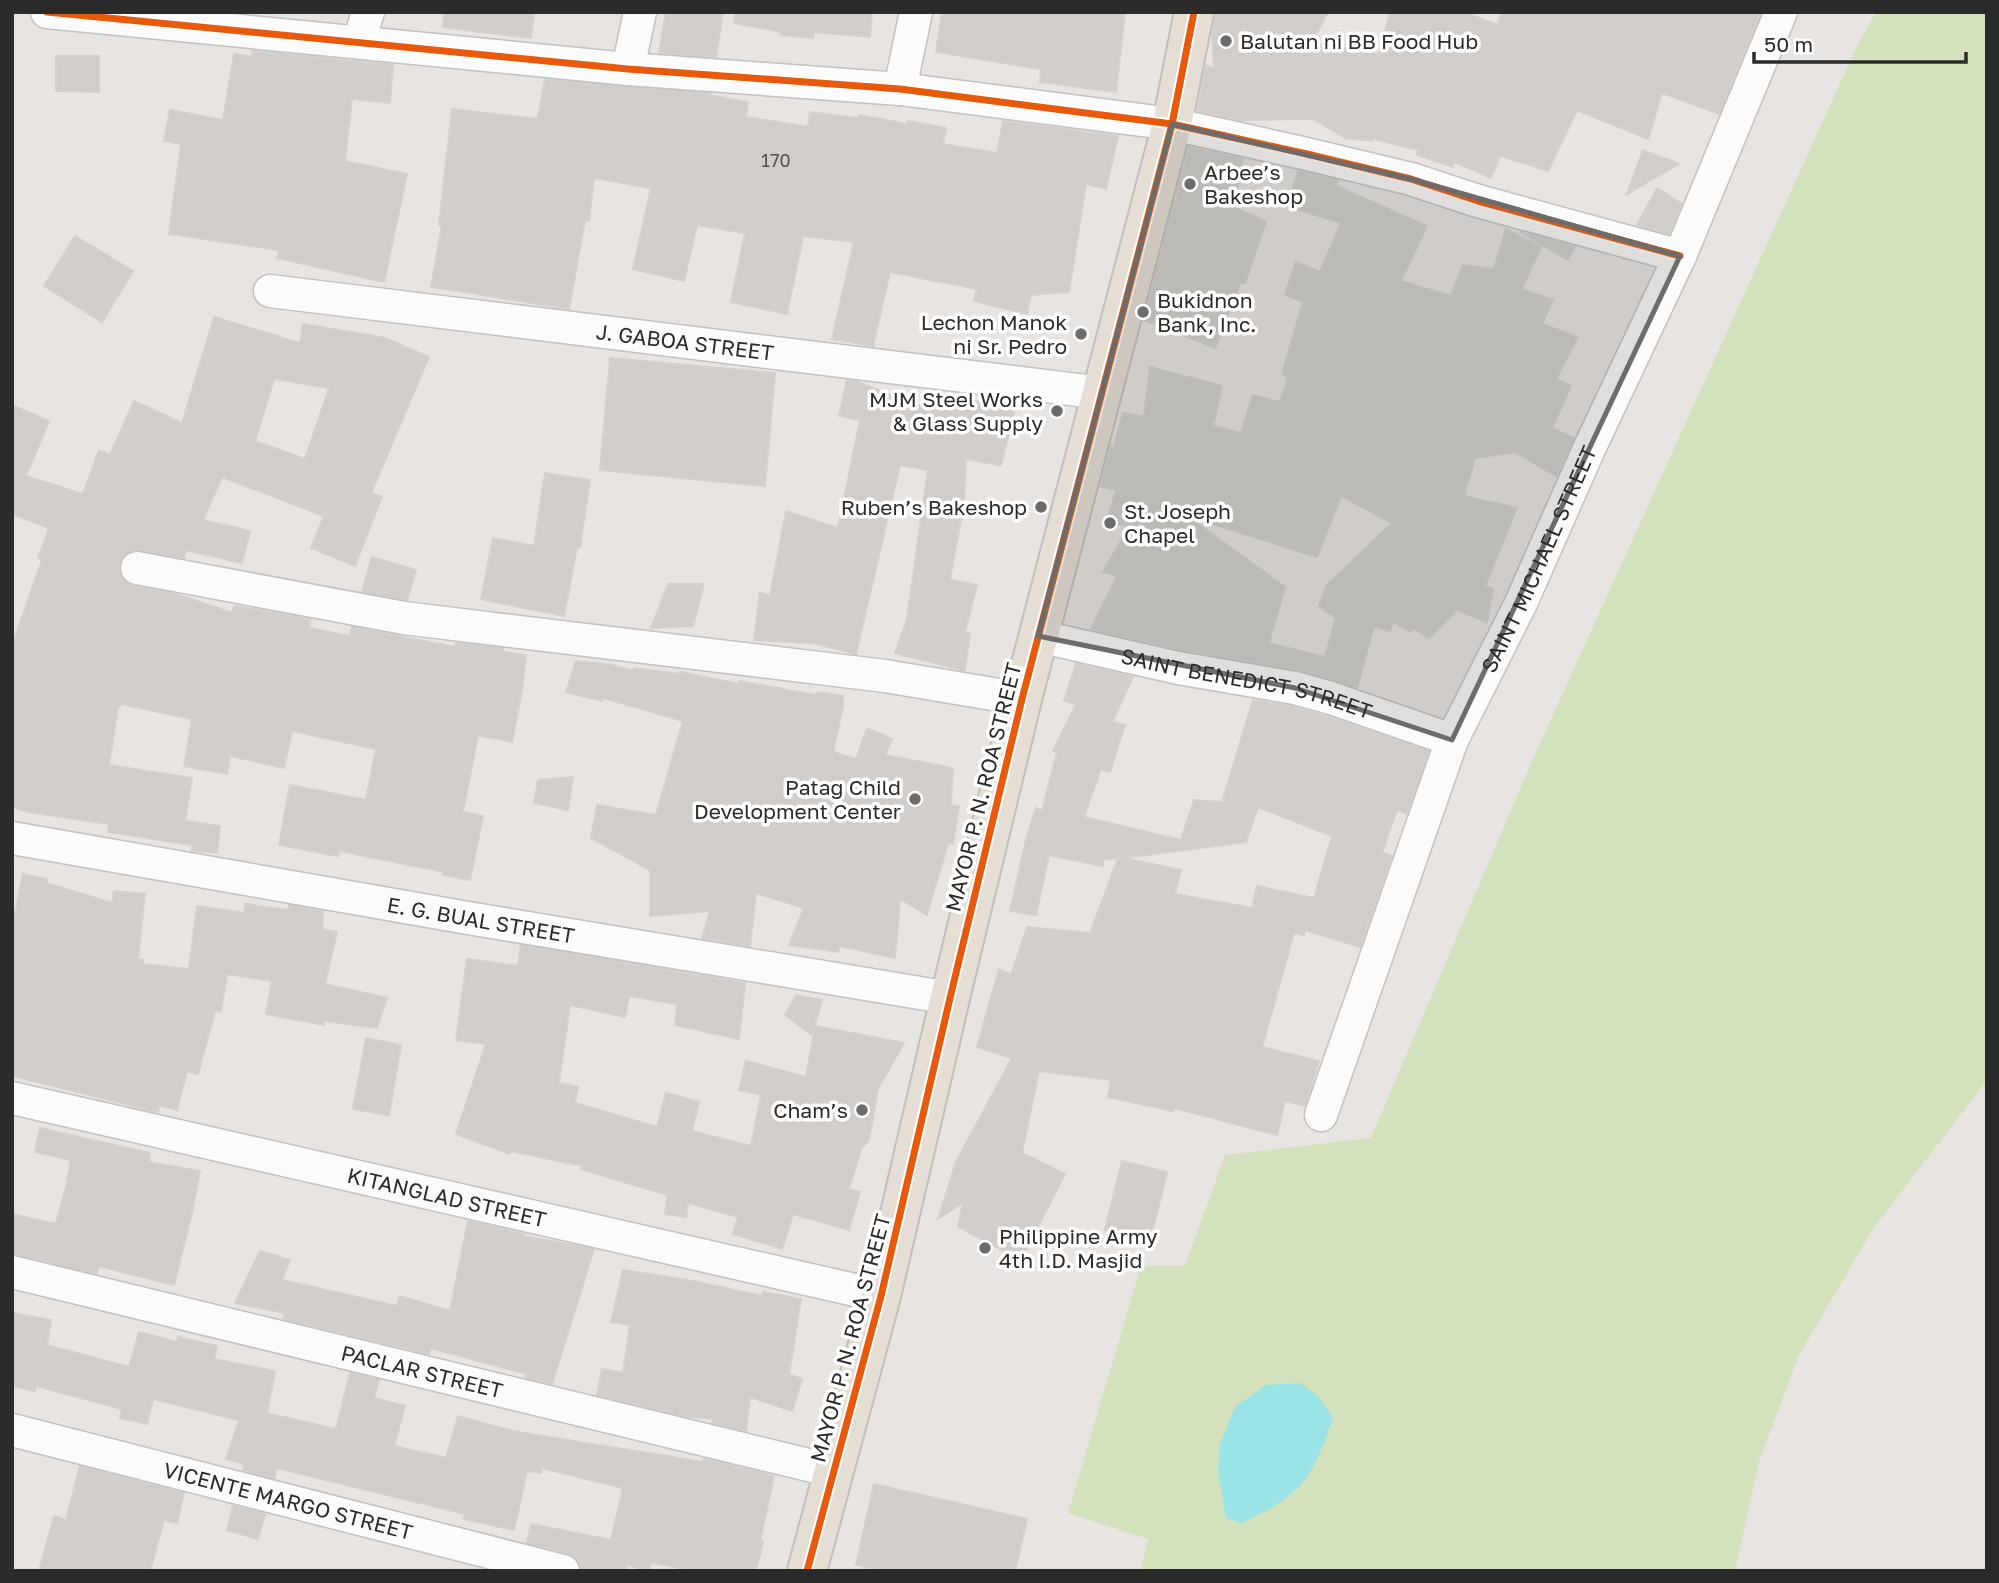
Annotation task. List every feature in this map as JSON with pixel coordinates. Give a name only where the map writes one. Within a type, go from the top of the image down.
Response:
[{"type":"main road","name":"MAYOR P. N. ROA STREET","points":[[807,1571],[881,1296],[1022,698],[1172,124],[1195,12]]},
{"type":"street","points":[[47,12],[628,69],[900,89],[1172,124],[1411,179],[1478,201],[1680,256]]},
{"type":"street","points":[[359,42],[368,12]]},
{"type":"street","points":[[628,69],[640,12]]},
{"type":"street","points":[[900,89],[916,12]]},
{"type":"street","name":"SAINT MICHAEL STREET","points":[[1321,1115],[1452,740],[1521,603],[1589,449],[1680,256],[1781,12]]},
{"type":"street","name":"J. GABOA STREET","points":[[270,291],[1102,393]]},
{"type":"street","points":[[137,568],[404,618],[886,676],[1022,698]]},
{"type":"street","name":"SAINT BENEDICT STREET","points":[[1038,636],[1178,668],[1295,688],[1452,740]]},
{"type":"street","name":"E. G. BUAL STREET","points":[[12,838],[468,918],[950,998]]},
{"type":"street","name":"KITANGLAD STREET","points":[[12,1098],[881,1296]]},
{"type":"street","name":"PACLAR STREET","points":[[12,1272],[833,1471]]},
{"type":"street","name":"VICENTE MARGO STREET","points":[[12,1430],[564,1571]]},
{"type":"highlighted area","points":[[1172,124],[1411,179],[1680,256],[1452,740],[1295,688],[1038,636]]},
{"type":"green space","points":[[1876,12],[1987,12],[1987,1080],[1873,1229],[1799,1355],[1759,1462],[1735,1571],[1141,1571],[1148,1539],[1068,1513],[1141,1266],[1185,1266],[1225,1155],[1371,1138],[1532,761],[1857,46]]},
{"type":"water","points":[[1301,1383],[1319,1397],[1333,1418],[1307,1477],[1282,1501],[1242,1523],[1226,1518],[1218,1470],[1220,1444],[1235,1407],[1266,1385]]},
{"type":"building","points":[[444,12],[534,12],[531,38],[443,27]]},
{"type":"building","points":[[666,12],[723,12],[716,57],[659,53]]},
{"type":"building","points":[[735,12],[872,12],[870,37],[814,32],[813,38],[781,35],[782,32],[734,23]]},
{"type":"building","points":[[942,12],[1125,12],[1116,92],[1040,82],[1041,69],[936,52]]},
{"type":"building","points":[[1215,12],[1328,12],[1312,42],[1379,54],[1390,12],[1464,12],[1497,25],[1502,12],[1761,12],[1719,114],[1662,93],[1648,139],[1577,110],[1548,171],[1500,156],[1491,178],[1454,162],[1453,167],[1417,155],[1419,150],[1373,139],[1345,138],[1314,119],[1239,120],[1197,111],[1206,65],[1214,68],[1212,34]]},
{"type":"building","points":[[252,51],[393,65],[390,103],[352,99],[345,161],[407,174],[384,282],[277,258],[279,250],[169,234],[181,144],[164,141],[170,110],[223,120],[234,54],[253,57]]},
{"type":"building","points":[[56,56],[99,56],[99,92],[56,91]]},
{"type":"building","points":[[545,79],[710,93],[709,95],[748,102],[746,117],[808,127],[810,112],[858,118],[859,115],[907,124],[908,121],[946,128],[943,144],[997,153],[1003,121],[1118,136],[1106,189],[1086,184],[1069,292],[1031,295],[1027,314],[974,301],[977,289],[890,272],[873,346],[832,339],[854,242],[803,236],[787,314],[731,302],[745,233],[697,225],[684,281],[633,269],[651,188],[594,178],[589,221],[585,220],[569,309],[431,287],[442,225],[439,225],[452,109],[538,119]]},
{"type":"building","points":[[1189,147],[1243,159],[1233,207],[1266,221],[1245,283],[1240,283],[1215,348],[1143,320]]},
{"type":"building","points":[[1643,150],[1679,164],[1627,194]]},
{"type":"building","points":[[1298,171],[1338,180],[1336,186],[1427,226],[1401,281],[1451,296],[1463,265],[1494,269],[1506,229],[1541,247],[1522,289],[1553,300],[1542,324],[1578,337],[1556,379],[1571,386],[1552,428],[1574,438],[1556,476],[1515,452],[1475,458],[1464,496],[1517,508],[1485,586],[1493,589],[1487,622],[1457,610],[1429,638],[1413,628],[1410,632],[1393,622],[1390,631],[1374,626],[1357,688],[1298,670],[1182,650],[1091,629],[1117,576],[1103,572],[1129,527],[1107,521],[1116,490],[1100,486],[1123,413],[1144,417],[1150,367],[1222,386],[1213,426],[1241,433],[1253,395],[1280,402],[1288,377],[1282,374],[1303,302],[1285,295],[1296,262],[1320,272],[1341,223],[1287,206]],"holes":[[[1341,496],[1392,523],[1326,586],[1319,606],[1336,618],[1325,657],[1269,643],[1285,587],[1187,516],[1317,557]]]},
{"type":"building","points":[[1657,188],[1682,204],[1669,234],[1637,225]]},
{"type":"building","points":[[1520,232],[1575,246],[1568,260]]},
{"type":"building","points":[[75,236],[133,271],[102,322],[44,286]]},
{"type":"building","points":[[214,317],[300,343],[303,324],[385,338],[429,357],[371,493],[382,497],[355,566],[311,548],[324,516],[222,477],[203,520],[250,531],[242,563],[186,550],[184,558],[140,550],[132,551],[123,557],[119,565],[120,575],[133,586],[176,594],[232,613],[234,606],[311,619],[309,628],[350,636],[352,627],[455,647],[456,643],[503,648],[503,652],[526,655],[512,742],[478,735],[463,812],[483,816],[470,880],[443,875],[444,872],[339,851],[338,856],[279,845],[290,785],[366,800],[376,749],[292,731],[284,768],[230,756],[227,774],[184,766],[192,719],[121,704],[118,707],[109,765],[192,778],[185,821],[220,826],[217,853],[192,850],[192,845],[108,832],[109,824],[28,812],[12,807],[12,646],[42,560],[38,558],[49,528],[12,514],[12,405],[49,421],[26,476],[83,494],[99,450],[110,455],[134,401],[182,423]],"holes":[[[274,379],[329,388],[305,459],[255,441]]]},
{"type":"building","points":[[610,358],[775,373],[765,486],[600,470]]},
{"type":"building","points":[[847,380],[920,407],[923,396],[963,399],[1015,408],[1001,465],[966,459],[963,519],[950,580],[977,585],[965,632],[970,633],[965,671],[895,653],[907,619],[928,470],[900,465],[856,654],[813,643],[754,640],[760,592],[770,596],[786,511],[838,528],[860,420],[839,416]]},
{"type":"building","points":[[545,473],[590,480],[580,547],[577,547],[564,616],[481,599],[493,538],[534,546]]},
{"type":"building","points":[[372,557],[416,570],[407,600],[362,592]]},
{"type":"building","points":[[668,584],[704,584],[693,626],[651,628]]},
{"type":"building","points":[[576,661],[612,665],[633,671],[634,668],[680,672],[739,684],[739,681],[816,695],[818,692],[843,696],[833,752],[856,759],[867,728],[892,739],[885,755],[953,768],[951,805],[959,807],[953,844],[948,843],[927,915],[900,899],[895,958],[840,946],[838,952],[789,945],[804,908],[756,893],[750,946],[702,938],[710,911],[650,916],[650,870],[591,838],[597,805],[656,815],[683,721],[603,698],[602,701],[566,692]]},
{"type":"building","points":[[1076,663],[1133,677],[1112,722],[1125,725],[1110,772],[1101,769],[1084,817],[1181,840],[1194,800],[1222,802],[1253,700],[1291,706],[1326,716],[1429,751],[1407,814],[1397,810],[1382,853],[1392,856],[1360,947],[1305,930],[1304,935],[1294,933],[1262,1047],[1319,1061],[1305,1106],[1285,1101],[1277,1135],[1174,1108],[1173,1111],[1108,1097],[1111,1080],[1039,1071],[1022,1153],[1065,1174],[1021,1260],[958,1227],[963,1203],[938,1219],[956,1162],[1012,1058],[977,1047],[999,969],[1011,975],[1027,927],[1090,933],[1118,858],[1103,860],[1103,866],[1049,855],[1036,915],[1010,911],[1036,808],[1042,811],[1057,752],[1053,751],[1076,704],[1064,701]],"holes":[[[1258,807],[1332,836],[1314,898],[1257,886],[1252,908],[1175,894],[1181,870],[1124,858],[1246,842]]]},
{"type":"building","points":[[573,777],[568,810],[534,803],[538,780]]},
{"type":"building","points":[[23,874],[47,879],[47,883],[112,903],[114,891],[145,894],[138,959],[143,960],[143,964],[189,969],[197,906],[244,913],[245,904],[288,910],[289,905],[323,911],[322,929],[337,932],[325,984],[387,998],[377,1028],[324,1021],[324,1025],[266,1014],[272,981],[227,974],[221,1012],[215,1011],[198,1074],[187,1071],[177,1110],[160,1105],[158,1112],[12,1076],[12,929]]},
{"type":"building","points":[[521,945],[745,983],[739,1039],[675,1025],[677,1004],[629,996],[625,1017],[570,1005],[559,1083],[578,1087],[575,1103],[657,1127],[666,1093],[699,1102],[692,1131],[751,1146],[761,1095],[739,1090],[746,1061],[806,1077],[815,1026],[904,1043],[878,1088],[869,1140],[861,1149],[849,1189],[860,1192],[849,1230],[793,1214],[782,1249],[733,1234],[738,1217],[688,1203],[686,1217],[665,1214],[667,1195],[581,1169],[582,1166],[511,1151],[510,1154],[456,1134],[486,1044],[456,1040],[467,959],[518,966]]},
{"type":"building","points":[[796,995],[822,1000],[812,1035],[785,1015]]},
{"type":"building","points":[[366,1038],[401,1045],[389,1115],[353,1109]]},
{"type":"building","points":[[40,1128],[150,1153],[149,1162],[200,1171],[174,1285],[99,1266],[97,1274],[12,1254],[12,1214],[56,1224],[68,1180],[71,1160],[35,1152]]},
{"type":"building","points":[[1122,1161],[1167,1172],[1150,1241],[1105,1230]]},
{"type":"building","points":[[468,1221],[524,1236],[594,1249],[552,1384],[526,1378],[527,1374],[431,1348],[429,1354],[283,1319],[285,1313],[235,1303],[260,1251],[290,1260],[282,1280],[397,1306],[400,1296],[450,1311]]},
{"type":"building","points":[[623,1270],[762,1296],[763,1292],[801,1299],[789,1374],[802,1379],[792,1411],[750,1397],[746,1431],[712,1423],[713,1419],[682,1416],[597,1395],[602,1369],[623,1373],[630,1325],[611,1322]]},
{"type":"building","points":[[12,1313],[51,1320],[47,1345],[129,1367],[139,1332],[177,1342],[178,1337],[217,1346],[214,1359],[275,1371],[267,1413],[336,1429],[350,1373],[379,1380],[374,1398],[405,1406],[394,1446],[446,1458],[458,1416],[513,1431],[703,1462],[704,1459],[774,1476],[756,1571],[696,1571],[651,1563],[649,1571],[627,1565],[626,1571],[581,1571],[576,1558],[568,1553],[527,1543],[531,1524],[611,1540],[623,1488],[542,1468],[541,1473],[527,1471],[514,1530],[464,1519],[465,1514],[277,1468],[274,1478],[243,1470],[244,1464],[226,1459],[239,1420],[153,1399],[147,1424],[120,1418],[122,1409],[36,1386],[35,1391],[12,1386]]},
{"type":"building","points":[[80,1466],[184,1493],[177,1523],[164,1520],[150,1571],[39,1571],[54,1516],[66,1520]]},
{"type":"building","points":[[874,1484],[1027,1519],[1015,1571],[881,1571],[856,1565]]},
{"type":"building","points":[[233,1506],[265,1514],[258,1539],[227,1530]]},
{"type":"cycle path","points":[[47,12],[628,69],[900,89],[1172,124],[1411,179],[1478,201],[1680,256]]},
{"type":"cycle path","points":[[807,1571],[881,1296],[1022,699],[1172,124],[1194,12]]},
{"type":"place","name":"Balutan ni BB Food Hub","points":[[1226,41]]},
{"type":"place","name":"Arbee’s Bakeshop","points":[[1190,184]]},
{"type":"place","name":"Bukidnon Bank, Inc.","points":[[1143,312]]},
{"type":"place","name":"Lechon Manok ni Sr. Pedro","points":[[1081,334]]},
{"type":"place","name":"MJM Steel Works & Glass Supply","points":[[1057,411]]},
{"type":"place","name":"Ruben’s Bakeshop","points":[[1041,507]]},
{"type":"place","name":"St. Joseph Chapel","points":[[1110,523]]},
{"type":"place","name":"Patag Child Development Center","points":[[915,799]]},
{"type":"place","name":"Cham’s","points":[[862,1110]]},
{"type":"place","name":"Philippine Army 4th I.D. Masjid","points":[[985,1248]]}]
